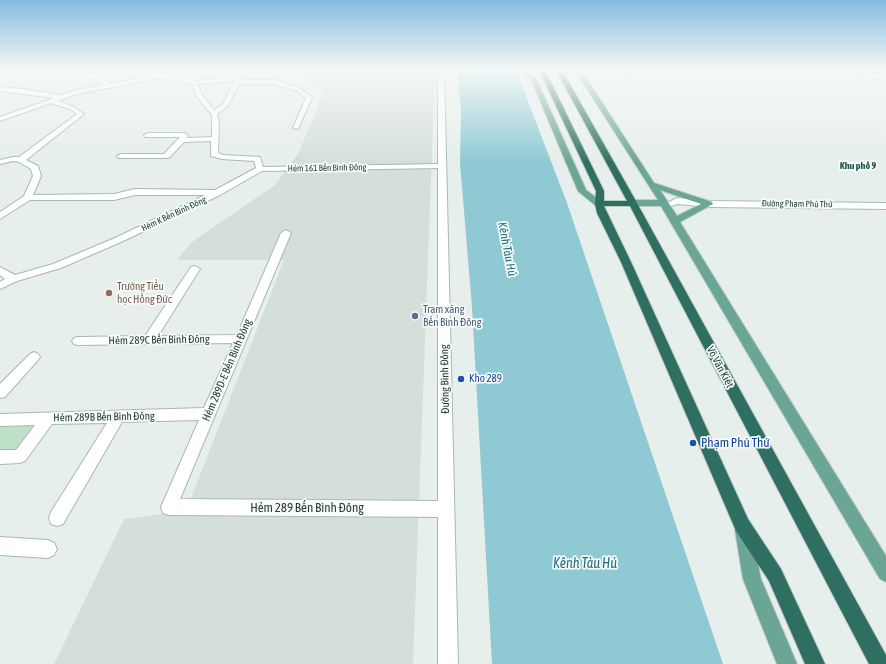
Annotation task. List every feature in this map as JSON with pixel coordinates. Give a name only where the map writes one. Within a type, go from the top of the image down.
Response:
[{"type":"highway","points":[[557,101],[600,191],[599,204],[742,525],[775,575],[815,664]]},
{"type":"highway","name":"Võ Văn Kiệt","points":[[576,101],[633,203],[880,664]]},
{"type":"highway","points":[[599,204],[633,203]]},
{"type":"main road","points":[[545,101],[582,191],[599,204]]},
{"type":"main road","points":[[598,101],[652,185],[668,203],[674,221],[886,573]]},
{"type":"main road","points":[[652,185],[709,204]]},
{"type":"main road","points":[[633,203],[668,203]]},
{"type":"main road","points":[[674,221],[709,204]]},
{"type":"main road","points":[[742,525],[752,579],[787,664]]},
{"type":"street","points":[[0,119],[51,101],[72,108],[81,114],[21,160]]},
{"type":"street","points":[[203,101],[214,113],[216,123],[214,154],[222,157],[257,159],[260,170]]},
{"type":"street","points":[[214,113],[225,106],[228,101]]},
{"type":"street","points":[[296,128],[307,101]]},
{"type":"street","name":"Đường Bình Đông","points":[[441,101],[448,664]]},
{"type":"street","points":[[121,156],[166,156],[182,140],[184,135],[148,135]]},
{"type":"street","points":[[182,140],[214,139]]},
{"type":"street","points":[[0,162],[13,159],[21,160],[35,168],[37,176],[28,196],[0,216]]},
{"type":"street","name":"Hẻm 161 Bến Bình Đông","points":[[217,193],[260,170],[442,166]]},
{"type":"street","name":"Hẻm K Bến Bình Đông","points":[[28,196],[36,198],[114,196],[135,192],[217,193]]},
{"type":"street","name":"Hẻm K Bến Bình Đông","points":[[0,286],[13,279],[57,266],[118,240],[217,193]]},
{"type":"street","name":"Đường Phạm Phú Thứ","points":[[668,203],[694,206],[709,204],[886,206]]},
{"type":"street","name":"Hẻm 289D-E Bến Bình Đông","points":[[169,507],[286,233]]},
{"type":"street","points":[[149,340],[195,269]]},
{"type":"street","points":[[0,270],[13,279]]},
{"type":"street","name":"Hẻm 289C Bến Bình Đông","points":[[78,341],[240,339]]},
{"type":"street","points":[[0,393],[34,357]]},
{"type":"street","name":"Hẻm 289B Bến Bình Đông","points":[[0,420],[208,414]]},
{"type":"street","points":[[57,518],[118,417]]},
{"type":"street","points":[[0,456],[20,456],[48,418]]},
{"type":"street","name":"Hẻm 289 Bến Bình Đông","points":[[169,507],[446,509]]},
{"type":"street","points":[[0,546],[48,549]]},
{"type":"shaded area","points":[[321,101],[434,101],[413,664],[54,664],[124,519],[186,511],[284,260],[177,260],[192,242],[275,185],[298,154]]},
{"type":"green space","points":[[0,426],[34,426],[16,450],[0,450]]},
{"type":"water","name":"Kênh Tàu Hủ","points":[[460,101],[528,101],[567,203],[723,664],[492,664],[472,307],[460,163]]},
{"type":"place","name":"Trường Tiểu học Hồng Đức","points":[[109,293]]},
{"type":"place","name":"Trạm xăng Bến Bình Đông","points":[[415,316]]},
{"type":"place","name":"Kho 289","points":[[461,379]]},
{"type":"place","name":"Phạm Phú Thứ","points":[[693,443]]},
{"type":"district","name":"Khu phố 9","points":[[858,166]]}]
